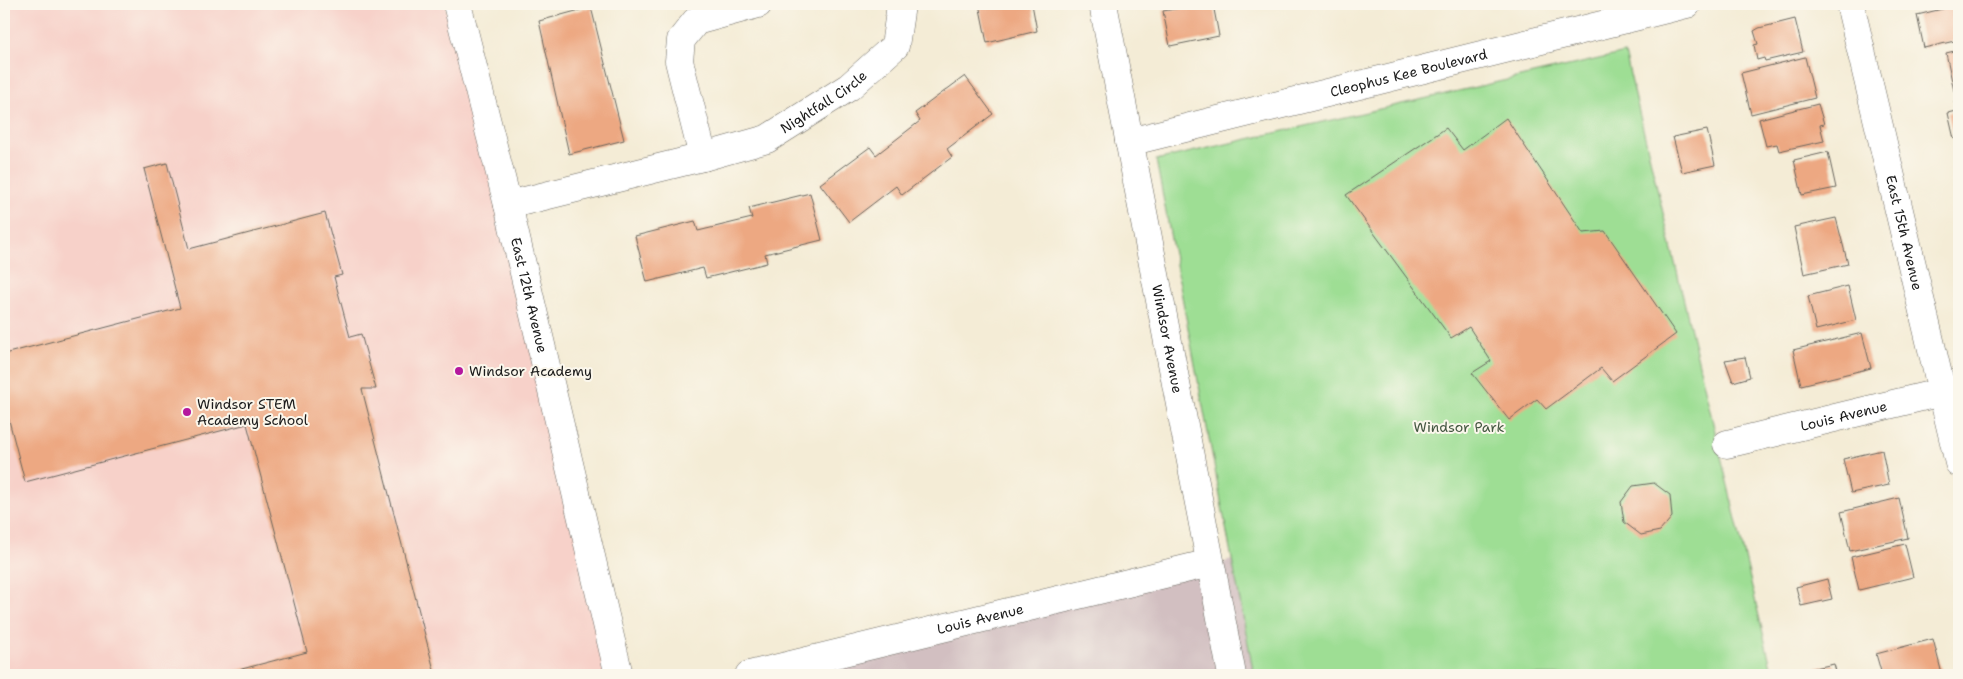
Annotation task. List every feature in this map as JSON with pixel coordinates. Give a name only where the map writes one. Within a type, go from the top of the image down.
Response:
[{"type":"street","name":"East 12th Avenue","points":[[457,4],[508,205],[619,675]]},
{"type":"street","points":[[703,157],[679,61],[681,40],[696,21],[758,4]]},
{"type":"street","name":"Nightfall Circle","points":[[508,205],[703,157],[767,139],[849,87],[895,46],[901,5],[899,4]]},
{"type":"street","name":"Windsor Avenue","points":[[1103,4],[1232,675]]},
{"type":"street","name":"Cleophus Kee Boulevard","points":[[1129,142],[1687,4]]},
{"type":"street","name":"East 15th Avenue","points":[[1850,4],[1951,390],[1959,463]]},
{"type":"street","name":"Louis Avenue","points":[[1727,444],[1951,390]]},
{"type":"street","name":"Louis Avenue","points":[[749,675],[1210,563]]},
{"type":"shaded area","name":"Windsor Academy","points":[[4,4],[445,4],[618,675],[429,675],[435,673],[362,389],[375,389],[361,334],[350,337],[334,277],[342,274],[325,213],[189,249],[167,163],[144,169],[180,308],[4,354]]},
{"type":"shaded area","points":[[4,401],[25,482],[247,424],[307,652],[217,675],[4,675]]},
{"type":"shaded area","points":[[1232,560],[1254,675],[817,675]]},
{"type":"green space","name":"Windsor Park","points":[[1625,53],[1773,675],[1254,675],[1156,160]]},
{"type":"building","points":[[979,4],[1032,4],[1037,31],[987,43]]},
{"type":"building","points":[[1213,4],[1219,36],[1170,46],[1163,11]]},
{"type":"building","points":[[1959,5],[1959,40],[1924,48],[1917,15]]},
{"type":"building","points":[[591,7],[624,140],[569,154],[539,21]]},
{"type":"building","points":[[1795,19],[1803,52],[1765,61],[1764,58],[1757,60],[1754,45],[1758,44],[1754,31]]},
{"type":"building","points":[[1959,50],[1959,90],[1954,91],[1946,53]]},
{"type":"building","points":[[1805,57],[1815,98],[1751,114],[1741,73]]},
{"type":"building","points":[[965,76],[993,114],[947,149],[952,157],[902,195],[896,186],[849,222],[820,184],[870,147],[876,155],[920,121],[915,113]]},
{"type":"building","points":[[1959,101],[1959,138],[1954,139],[1948,113],[1957,111],[1955,102]]},
{"type":"building","points":[[1818,104],[1824,124],[1820,125],[1824,141],[1779,151],[1777,144],[1766,146],[1759,119]]},
{"type":"building","points":[[1506,118],[1583,233],[1605,231],[1676,334],[1612,381],[1601,368],[1546,409],[1537,399],[1509,420],[1472,373],[1491,361],[1469,327],[1451,338],[1346,195],[1446,128],[1463,150]]},
{"type":"building","points":[[1707,130],[1715,165],[1682,172],[1673,137]]},
{"type":"building","points":[[1828,152],[1836,188],[1802,195],[1794,160]]},
{"type":"building","name":"Windsor STEM Academy School","points":[[167,163],[189,249],[325,213],[342,275],[334,277],[350,337],[361,334],[376,389],[362,389],[435,674],[219,675],[307,652],[247,424],[25,482],[4,401],[4,354],[180,308],[144,169]]},
{"type":"building","points":[[810,193],[822,240],[765,254],[767,263],[706,278],[703,268],[647,282],[635,236],[695,221],[698,231],[752,218],[749,208]]},
{"type":"building","points":[[1836,218],[1848,264],[1804,274],[1794,227]]},
{"type":"building","points":[[1848,286],[1856,320],[1816,330],[1808,296]]},
{"type":"building","points":[[1862,333],[1871,368],[1801,385],[1793,350]]},
{"type":"building","points":[[1745,357],[1750,377],[1733,382],[1725,360]]},
{"type":"building","points":[[1882,450],[1889,485],[1851,493],[1843,459]]},
{"type":"building","points":[[1654,483],[1670,495],[1672,517],[1660,531],[1641,535],[1624,522],[1621,502],[1633,486]]},
{"type":"building","points":[[1899,498],[1908,538],[1850,551],[1841,512]]},
{"type":"building","points":[[1905,544],[1913,577],[1859,590],[1851,557]]},
{"type":"building","points":[[1827,579],[1832,599],[1801,606],[1796,587]]},
{"type":"building","points":[[1933,639],[1942,674],[1882,675],[1876,654]]},
{"type":"building","points":[[1834,664],[1837,675],[1808,675],[1806,670]]},
{"type":"place","name":"Windsor Academy","points":[[459,371]]},
{"type":"place","name":"Windsor STEM Academy School","points":[[187,412]]}]
